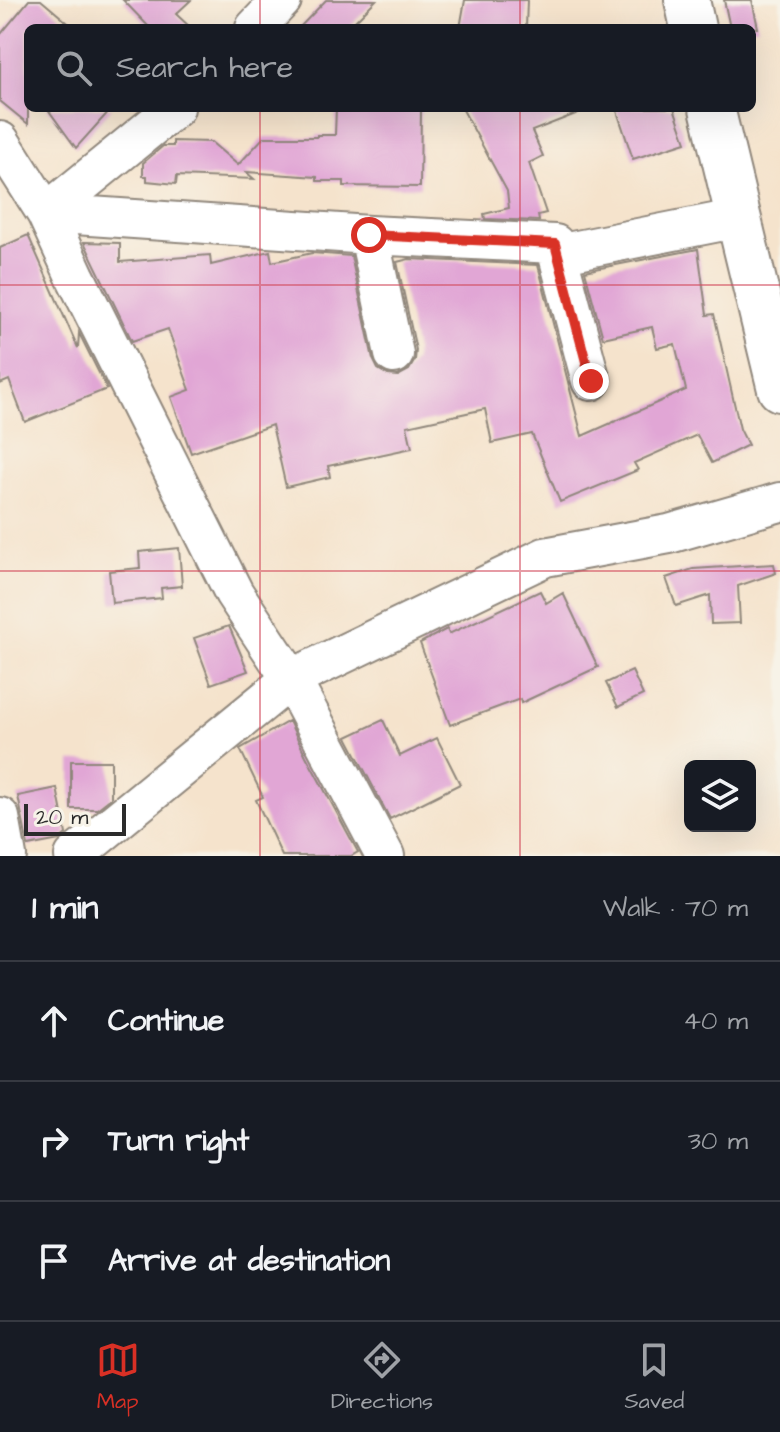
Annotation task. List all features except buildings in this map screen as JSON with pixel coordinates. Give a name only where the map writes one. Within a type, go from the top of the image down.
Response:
[{"type":"main road","points":[[687,0],[692,24]]},
{"type":"main road","points":[[713,112],[780,389]]},
{"type":"street","points":[[259,24],[282,0]]},
{"type":"street","points":[[46,213],[170,112]]},
{"type":"street","points":[[0,141],[46,213],[234,593],[291,679],[385,856]]},
{"type":"street","points":[[46,213],[555,244],[591,381]]},
{"type":"street","points":[[557,254],[739,218]]},
{"type":"street","points":[[369,235],[394,354]]},
{"type":"street","points":[[89,850],[291,679],[545,557],[669,534],[780,502]]},
{"type":"street","points":[[0,817],[7,856]]},
{"type":"route","points":[[369,235],[555,244],[591,381]]}]
